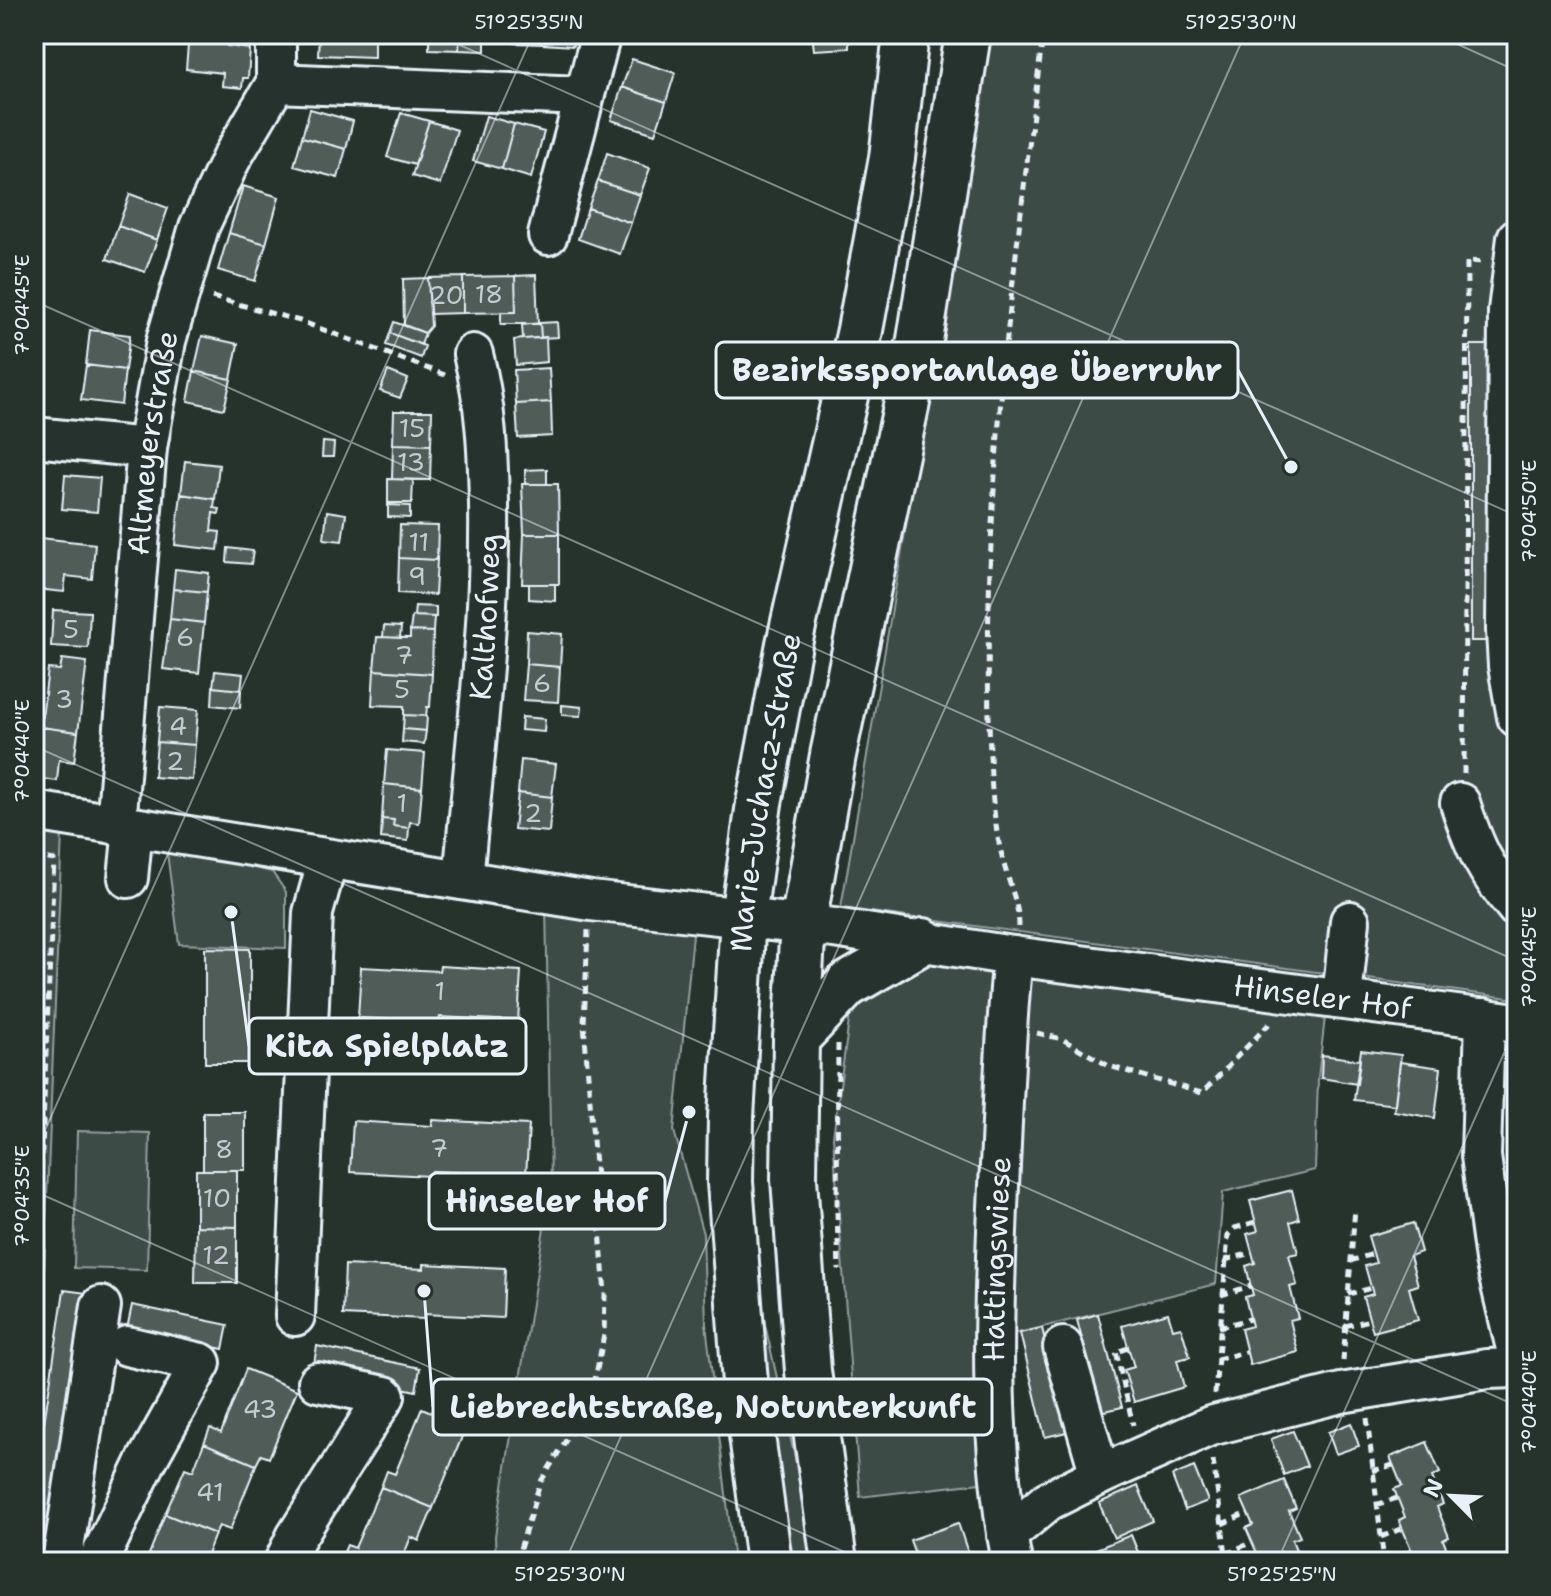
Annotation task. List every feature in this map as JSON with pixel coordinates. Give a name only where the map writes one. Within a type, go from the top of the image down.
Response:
[{"type":"main road","name":"Marie-Juchacz-Straße","points":[[769,1562],[745,1383],[730,1182],[743,917],[759,803],[789,644],[860,330],[889,174],[906,34]]},
{"type":"main road","name":"Marie-Juchacz-Straße","points":[[834,1562],[808,1371],[794,1179],[796,1039],[803,924],[833,755],[920,340],[968,34]]},
{"type":"main road","points":[[796,1039],[847,985],[923,941]]},
{"type":"street","points":[[276,34],[276,83],[583,96]]},
{"type":"street","points":[[548,235],[601,34]]},
{"type":"street","name":"Altmeyerstraße","points":[[128,878],[124,826],[147,448],[166,341],[199,227],[231,159],[276,83]]},
{"type":"street","points":[[1517,238],[1507,337],[1506,631],[1508,666],[1517,717]]},
{"type":"street","name":"Kalthofweg","points":[[463,880],[484,670],[489,543],[488,448],[478,371]]},
{"type":"street","points":[[34,437],[147,448]]},
{"type":"street","points":[[1460,803],[1474,845],[1492,879],[1517,908]]},
{"type":"street","name":"Hinseler Hof","points":[[34,811],[591,901],[803,924],[1013,956],[1501,1020]]},
{"type":"street","points":[[295,1316],[313,913],[328,859]]},
{"type":"street","points":[[1342,998],[1350,921]]},
{"type":"street","name":"Hattingswiese","points":[[1009,1549],[996,1449],[994,1374],[1005,1042],[1013,956]]},
{"type":"street","points":[[1501,1020],[1481,1156],[1495,1260],[1517,1353]]},
{"type":"street","points":[[62,1562],[101,1306]]},
{"type":"street","points":[[98,1562],[147,1460],[201,1363],[127,1346]]},
{"type":"street","points":[[1063,1347],[1100,1475]]},
{"type":"street","points":[[1009,1549],[1048,1501],[1210,1426],[1353,1392],[1487,1369],[1517,1368]]},
{"type":"street","points":[[284,1562],[296,1537],[385,1396],[318,1382]]},
{"type":"path","points":[[1013,956],[1020,925],[996,828],[989,719],[991,512],[1003,363],[1043,34]]},
{"type":"path","points":[[1460,803],[1464,799],[1467,261],[1472,261]]},
{"type":"path","points":[[180,288],[300,321],[424,368],[478,371]]},
{"type":"path","points":[[34,856],[54,860],[34,1291]]},
{"type":"path","points":[[516,1562],[540,1483],[591,1399],[604,1335],[605,1294],[584,1024],[591,901]]},
{"type":"path","points":[[1005,1042],[1019,1042],[1026,1038],[1030,1030],[1042,1033],[1062,1039],[1109,1066],[1202,1093],[1274,1019],[1289,993]]},
{"type":"path","points":[[838,1038],[837,1214],[840,1275]]},
{"type":"path","points":[[1355,1208],[1345,1326],[1353,1392],[1372,1471],[1384,1562]]},
{"type":"path","points":[[1227,1562],[1210,1426],[1228,1235],[1235,1228],[1255,1222]]},
{"type":"path","points":[[1225,1260],[1252,1253]]},
{"type":"path","points":[[1350,1261],[1373,1254]]},
{"type":"path","points":[[1221,1295],[1251,1286]]},
{"type":"path","points":[[1348,1294],[1372,1288]]},
{"type":"path","points":[[1219,1327],[1250,1319]]},
{"type":"path","points":[[1345,1326],[1370,1320]]},
{"type":"path","points":[[1128,1348],[1116,1352],[1140,1457]]},
{"type":"path","points":[[1217,1359],[1246,1352]]},
{"type":"path","points":[[1372,1471],[1393,1465]]},
{"type":"path","points":[[1376,1505],[1397,1498]]},
{"type":"path","points":[[1222,1524],[1247,1513]]},
{"type":"path","points":[[1381,1537],[1403,1528]]},
{"type":"path","points":[[1226,1554],[1252,1542]]},
{"type":"shaded area","points":[[985,34],[1517,34],[1517,999],[841,908],[949,274]]},
{"type":"shaded area","points":[[34,829],[62,833],[44,1270],[34,1332]]},
{"type":"shaded area","points":[[167,853],[272,872],[286,892],[286,948],[179,944]]},
{"type":"shaded area","points":[[546,904],[694,924],[674,1131],[703,1234],[706,1324],[734,1562],[496,1562],[495,1536],[551,1184]]},
{"type":"shaded area","points":[[858,955],[1010,963],[997,1481],[860,1497],[833,1137]]},
{"type":"shaded area","points":[[1016,964],[1327,1000],[1318,1078],[1315,1170],[1223,1192],[1216,1284],[1019,1333],[997,1335]]},
{"type":"shaded area","points":[[77,1131],[150,1133],[147,1270],[74,1268]]},
{"type":"shaded area","points":[[760,1302],[795,1458],[812,1562],[789,1562],[776,1486]]},
{"type":"building","points":[[189,34],[228,34],[227,46],[250,49],[248,78],[243,78],[242,88],[222,86],[223,73],[186,69]]},
{"type":"building","points":[[319,34],[374,34],[374,57],[318,55]]},
{"type":"building","points":[[429,34],[460,34],[459,50],[429,49]]},
{"type":"building","points":[[460,34],[485,34],[485,51],[459,50]]},
{"type":"building","points":[[515,34],[542,34],[542,44],[515,43]]},
{"type":"building","points":[[542,34],[573,34],[573,46],[542,44]]},
{"type":"building","points":[[812,34],[849,34],[849,48],[814,50]]},
{"type":"building","points":[[632,59],[675,73],[666,102],[622,87]]},
{"type":"building","points":[[622,87],[666,102],[655,134],[611,120]]},
{"type":"building","points":[[310,109],[353,121],[346,149],[302,137]]},
{"type":"building","points":[[401,113],[429,121],[415,165],[387,157]]},
{"type":"building","points":[[486,116],[514,124],[502,169],[473,161]]},
{"type":"building","points":[[429,121],[457,130],[440,184],[412,176]]},
{"type":"building","points":[[514,124],[544,132],[531,178],[502,169]]},
{"type":"building","points":[[302,137],[346,149],[338,178],[294,166]]},
{"type":"building","points":[[607,153],[650,168],[640,195],[598,181]]},
{"type":"building","points":[[598,181],[640,195],[631,223],[588,208]]},
{"type":"building","points":[[243,186],[279,197],[266,244],[229,233]]},
{"type":"building","points":[[130,194],[168,208],[157,240],[118,226]]},
{"type":"building","points":[[588,208],[631,223],[620,254],[578,239]]},
{"type":"building","points":[[118,226],[157,240],[145,272],[107,259]]},
{"type":"building","points":[[229,233],[266,244],[255,281],[218,270]]},
{"type":"building","points":[[536,275],[538,324],[501,324],[501,312],[516,312],[515,276]]},
{"type":"building","points":[[515,276],[516,312],[463,313],[463,277]]},
{"type":"building","points":[[463,277],[463,313],[430,314],[428,278]]},
{"type":"building","points":[[428,278],[431,326],[425,333],[404,325],[403,279]]},
{"type":"building","points":[[394,322],[425,333],[421,345],[390,333]]},
{"type":"building","points":[[557,322],[558,337],[541,338],[540,323]]},
{"type":"building","points":[[540,323],[541,338],[523,339],[522,325]]},
{"type":"building","points":[[90,330],[130,335],[125,370],[86,365]]},
{"type":"building","points":[[390,333],[425,346],[421,358],[386,345]]},
{"type":"building","points":[[202,336],[238,344],[231,379],[194,371]]},
{"type":"building","points":[[546,337],[547,362],[516,365],[514,340]]},
{"type":"building","points":[[1471,345],[1498,345],[1497,641],[1471,641]]},
{"type":"building","points":[[86,365],[125,370],[121,405],[81,400]]},
{"type":"building","points":[[549,368],[551,402],[516,404],[514,370]]},
{"type":"building","points":[[194,371],[231,379],[224,409],[188,401]]},
{"type":"building","points":[[388,371],[408,379],[400,398],[380,391]]},
{"type":"building","points":[[551,402],[552,436],[518,438],[516,404]]},
{"type":"building","points":[[394,411],[432,411],[431,445],[393,444]]},
{"type":"building","points":[[323,442],[334,443],[333,457],[322,457]]},
{"type":"building","points":[[393,444],[431,445],[430,480],[392,479]]},
{"type":"building","points":[[185,461],[219,465],[215,499],[181,494]]},
{"type":"building","points":[[547,469],[547,484],[525,484],[525,470]]},
{"type":"building","points":[[65,475],[100,478],[97,512],[62,509]]},
{"type":"building","points":[[388,479],[413,480],[412,503],[388,503]]},
{"type":"building","points":[[522,484],[558,484],[559,534],[524,534]]},
{"type":"building","points":[[181,494],[215,499],[214,508],[220,509],[219,514],[213,513],[211,531],[220,532],[218,550],[175,545]]},
{"type":"building","points":[[388,505],[410,506],[410,518],[388,517]]},
{"type":"building","points":[[327,511],[346,514],[342,541],[324,539]]},
{"type":"building","points":[[400,525],[438,526],[437,560],[399,558]]},
{"type":"building","points":[[524,534],[559,534],[559,584],[522,584]]},
{"type":"building","points":[[40,538],[95,544],[92,579],[66,576],[64,592],[36,589]]},
{"type":"building","points":[[228,548],[253,551],[251,564],[227,562]]},
{"type":"building","points":[[399,558],[437,560],[435,595],[398,593]]},
{"type":"building","points":[[175,569],[209,573],[207,592],[173,589]]},
{"type":"building","points":[[529,584],[555,584],[555,601],[529,599]]},
{"type":"building","points":[[173,589],[207,592],[204,623],[170,619]]},
{"type":"building","points":[[415,606],[436,607],[436,617],[414,616]]},
{"type":"building","points":[[53,610],[90,612],[88,648],[51,646]]},
{"type":"building","points":[[412,616],[434,617],[433,632],[410,631]]},
{"type":"building","points":[[170,619],[204,623],[199,673],[163,669]]},
{"type":"building","points":[[384,626],[401,627],[400,638],[383,637]]},
{"type":"building","points":[[410,631],[433,632],[432,674],[374,670],[377,637],[410,638]]},
{"type":"building","points":[[527,631],[562,634],[560,667],[526,664]]},
{"type":"building","points":[[62,659],[87,662],[78,732],[41,727],[48,669],[60,670]]},
{"type":"building","points":[[526,664],[560,667],[558,702],[523,700]]},
{"type":"building","points":[[374,670],[432,674],[430,707],[427,707],[426,716],[404,715],[404,706],[372,705]]},
{"type":"building","points":[[215,671],[243,674],[241,690],[213,687]]},
{"type":"building","points":[[213,687],[241,690],[240,708],[212,705]]},
{"type":"building","points":[[562,705],[582,707],[581,716],[562,715]]},
{"type":"building","points":[[160,707],[198,710],[195,745],[157,742]]},
{"type":"building","points":[[404,715],[427,716],[426,731],[403,729]]},
{"type":"building","points":[[522,717],[545,719],[544,732],[521,730]]},
{"type":"building","points":[[41,727],[78,732],[74,762],[59,760],[57,781],[35,778]]},
{"type":"building","points":[[403,729],[426,731],[424,744],[402,742]]},
{"type":"building","points":[[157,742],[195,745],[192,780],[154,777]]},
{"type":"building","points":[[387,750],[425,753],[422,788],[384,784]]},
{"type":"building","points":[[521,760],[556,764],[552,797],[518,793]]},
{"type":"building","points":[[384,784],[422,788],[419,823],[410,822],[409,828],[393,826],[394,820],[382,819]]},
{"type":"building","points":[[518,793],[552,797],[549,832],[514,829]]},
{"type":"building","points":[[382,819],[394,820],[393,826],[409,828],[408,841],[381,838]]},
{"type":"building","points":[[205,948],[250,949],[250,1063],[205,1063]]},
{"type":"building","points":[[440,966],[521,971],[518,1021],[440,1017],[439,1022],[358,1018],[361,967],[439,971]]},
{"type":"building","points":[[1361,1050],[1401,1055],[1395,1105],[1354,1100]]},
{"type":"building","points":[[1322,1055],[1360,1060],[1357,1084],[1321,1078]]},
{"type":"building","points":[[1400,1062],[1441,1068],[1435,1118],[1394,1111]]},
{"type":"building","points":[[203,1112],[245,1112],[245,1170],[203,1170]]},
{"type":"building","points":[[432,1120],[529,1125],[526,1176],[432,1171],[431,1176],[350,1172],[353,1121],[432,1126]]},
{"type":"building","points":[[196,1170],[237,1170],[237,1227],[196,1226]]},
{"type":"building","points":[[1292,1190],[1299,1219],[1290,1222],[1298,1253],[1289,1255],[1297,1285],[1290,1287],[1298,1318],[1290,1320],[1298,1352],[1250,1365],[1241,1329],[1252,1326],[1245,1297],[1253,1295],[1246,1266],[1255,1263],[1247,1234],[1258,1231],[1250,1201]]},
{"type":"building","points":[[1413,1223],[1421,1252],[1410,1256],[1418,1285],[1409,1288],[1418,1320],[1373,1332],[1363,1297],[1373,1294],[1365,1266],[1376,1263],[1368,1236]]},
{"type":"building","points":[[196,1226],[237,1227],[237,1283],[195,1283]]},
{"type":"building","points":[[424,1264],[505,1268],[503,1318],[424,1314],[424,1319],[343,1315],[345,1265],[424,1269]]},
{"type":"building","points":[[64,1290],[87,1293],[47,1562],[34,1562],[34,1490]]},
{"type":"building","points":[[132,1305],[228,1325],[223,1349],[127,1329]]},
{"type":"building","points":[[1168,1313],[1173,1329],[1181,1327],[1190,1357],[1177,1360],[1184,1387],[1134,1402],[1124,1370],[1134,1367],[1122,1326]]},
{"type":"building","points":[[1098,1314],[1122,1407],[1101,1412],[1077,1320]]},
{"type":"building","points":[[1042,1328],[1067,1432],[1045,1437],[1020,1333]]},
{"type":"building","points":[[317,1346],[420,1368],[416,1391],[313,1369]]},
{"type":"building","points":[[246,1369],[297,1390],[269,1458],[261,1455],[256,1465],[204,1443],[210,1428],[221,1433]]},
{"type":"building","points":[[422,1408],[466,1427],[433,1508],[381,1487],[387,1471],[395,1474]]},
{"type":"building","points":[[1351,1423],[1359,1446],[1336,1454],[1328,1432]]},
{"type":"building","points":[[1293,1431],[1307,1466],[1284,1475],[1271,1439]]},
{"type":"building","points":[[1427,1442],[1440,1473],[1432,1477],[1443,1504],[1437,1507],[1449,1537],[1443,1540],[1452,1562],[1407,1562],[1403,1552],[1411,1549],[1399,1520],[1405,1517],[1394,1489],[1402,1486],[1390,1457]]},
{"type":"building","points":[[204,1443],[256,1465],[230,1530],[219,1526],[215,1534],[165,1514],[185,1468],[193,1471]]},
{"type":"building","points":[[1194,1467],[1208,1501],[1185,1510],[1172,1476]]},
{"type":"building","points":[[1284,1480],[1296,1508],[1289,1511],[1300,1537],[1292,1540],[1301,1562],[1249,1562],[1247,1558],[1257,1553],[1246,1528],[1253,1525],[1241,1498]]},
{"type":"building","points":[[1138,1486],[1153,1521],[1114,1538],[1099,1503]]},
{"type":"building","points":[[381,1487],[433,1508],[419,1541],[411,1537],[401,1562],[340,1561],[347,1545],[355,1548]]},
{"type":"building","points":[[165,1514],[215,1534],[204,1562],[146,1562]]},
{"type":"building","points":[[958,1523],[971,1562],[918,1562],[910,1540]]},
{"type":"building","points":[[1131,1535],[1142,1562],[1090,1562],[1086,1553]]},
{"type":"place","name":"Bezirkssportanlage Überruhr","points":[[1291,467]]},
{"type":"place","name":"Kita Spielplatz","points":[[231,912]]},
{"type":"place","name":"Hinseler Hof","points":[[689,1112]]},
{"type":"place","name":"Liebrechtstraße, Notunterkunft","points":[[424,1291]]}]
